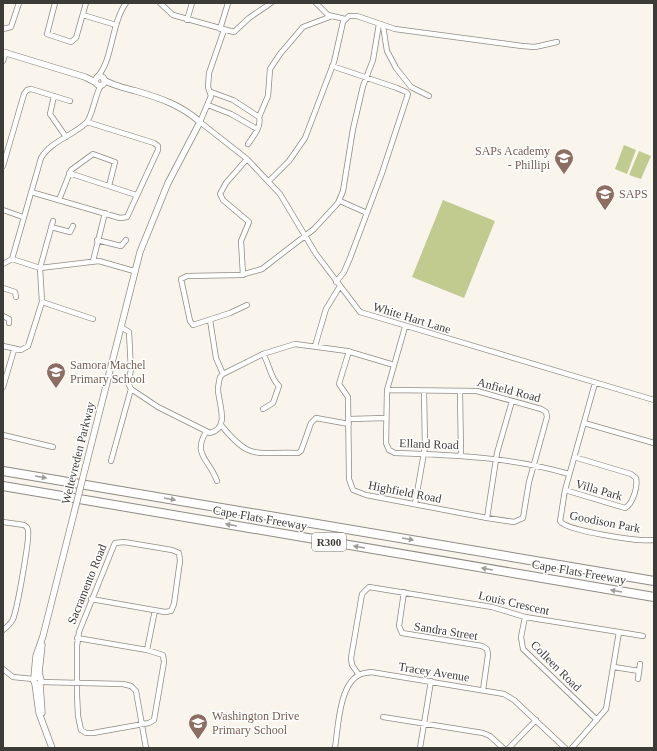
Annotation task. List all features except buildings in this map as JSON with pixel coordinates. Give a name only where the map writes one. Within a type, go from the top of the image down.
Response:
[{"type":"highway","name":"Cape Flats Freeway","points":[[3,471],[654,581]]},
{"type":"highway","name":"Cape Flats Freeway","points":[[3,486],[654,597]]},
{"type":"street","points":[[3,29],[11,27],[20,3]]},
{"type":"street","points":[[55,3],[47,31],[50,36],[69,42],[74,41],[86,3]]},
{"type":"street","points":[[3,264],[12,259],[23,216],[42,155],[87,122],[116,25],[126,3]]},
{"type":"street","points":[[160,3],[170,13],[187,20],[234,32],[249,18],[271,3]]},
{"type":"street","points":[[187,20],[192,3]]},
{"type":"street","points":[[228,3],[210,73],[208,87],[211,92],[233,100],[259,117]]},
{"type":"street","points":[[316,3],[332,16],[345,19],[354,15],[381,25],[410,32],[528,46],[557,42]]},
{"type":"street","points":[[83,15],[116,25]]},
{"type":"street","points":[[248,144],[257,129],[260,120],[259,117],[268,96],[270,69],[280,54],[301,29],[332,16]]},
{"type":"street","points":[[269,181],[289,161],[305,138],[332,66],[345,19]]},
{"type":"street","points":[[247,305],[197,325],[191,324],[183,294],[182,278],[192,275],[243,275],[265,268],[306,236],[328,216],[340,200],[343,191],[351,135],[381,25]]},
{"type":"street","points":[[381,25],[389,56],[412,88],[428,96]]},
{"type":"street","points":[[3,61],[4,52],[173,103],[187,110],[200,122],[208,105],[211,92]]},
{"type":"street","points":[[332,66],[366,77],[404,91],[408,94]]},
{"type":"street","points":[[315,346],[326,309],[347,267],[384,167],[408,94],[412,88]]},
{"type":"street","points":[[3,166],[24,94],[27,90],[31,89],[70,101]]},
{"type":"street","points":[[54,96],[50,114],[66,137]]},
{"type":"street","points":[[208,105],[231,114],[257,129]]},
{"type":"street","points":[[31,192],[125,218],[158,146],[154,143],[87,122]]},
{"type":"street","name":"White Hart Lane","points":[[200,122],[248,159],[280,194],[316,254],[360,312],[405,327],[654,400]]},
{"type":"street","name":"Weltevreden Parkway","points":[[52,748],[37,706],[36,656],[43,636],[134,271],[168,183],[200,122]]},
{"type":"street","points":[[59,200],[69,173],[75,166],[93,154],[115,162],[109,186]]},
{"type":"street","points":[[243,275],[240,241],[249,222],[223,200],[220,194],[226,183],[248,159]]},
{"type":"street","points":[[69,173],[136,195]]},
{"type":"street","points":[[340,200],[367,213]]},
{"type":"street","points":[[3,210],[23,216]]},
{"type":"street","points":[[93,261],[97,240],[105,213]]},
{"type":"street","points":[[3,346],[14,350],[26,349],[42,302],[40,268],[53,222]]},
{"type":"street","points":[[51,227],[69,232],[73,226]]},
{"type":"street","points":[[97,240],[121,246],[126,240]]},
{"type":"street","points":[[12,259],[40,268],[93,261],[134,271]]},
{"type":"street","points":[[3,288],[15,292],[16,298]]},
{"type":"street","points":[[42,302],[93,319]]},
{"type":"street","points":[[3,316],[9,319],[9,323]]},
{"type":"street","points":[[210,320],[216,358],[223,374]]},
{"type":"street","points":[[121,327],[129,332],[131,370],[128,383],[131,389],[152,403],[206,432],[216,431],[221,425],[222,418],[218,389],[220,378],[223,374],[263,354],[290,344],[315,346],[351,352],[394,365]]},
{"type":"street","name":"Elland Road","points":[[405,327],[387,390],[386,443],[388,450],[394,453],[461,455],[534,465],[569,474]]},
{"type":"street","points":[[3,387],[14,350]]},
{"type":"street","name":"Highfield Road","points":[[351,352],[340,382],[340,386],[344,389],[348,397],[349,479],[353,490],[360,494],[514,522],[522,518],[534,465]]},
{"type":"street","points":[[263,354],[269,365],[274,381],[279,386],[273,403],[263,409]]},
{"type":"street","points":[[565,490],[595,383]]},
{"type":"street","points":[[111,461],[131,389]]},
{"type":"street","name":"Anfield Road","points":[[387,390],[477,391],[541,409],[547,414],[534,465]]},
{"type":"street","points":[[415,504],[424,454],[424,391]]},
{"type":"street","points":[[460,391],[461,455]]},
{"type":"street","points":[[487,518],[496,460],[512,401]]},
{"type":"street","points":[[221,425],[239,446],[247,451],[266,454],[298,453],[301,451],[311,423],[316,418],[349,421],[386,418]]},
{"type":"street","points":[[584,423],[654,443]]},
{"type":"street","points":[[206,432],[200,444],[201,452],[217,481]]},
{"type":"street","points":[[3,435],[52,447]]},
{"type":"street","name":"Villa Park","points":[[565,490],[625,508],[631,502],[636,478],[631,474],[574,458]]},
{"type":"street","name":"Goodison Park","points":[[565,490],[560,518],[564,526],[606,535],[654,540]]},
{"type":"street","points":[[3,522],[24,525],[27,527],[28,533],[25,564],[15,613],[11,623],[3,630]]},
{"type":"street","name":"Sacramento Road","points":[[141,724],[93,733],[84,732],[80,727],[78,716],[77,638],[91,599],[114,545],[117,542],[172,550],[179,553],[180,561],[173,606],[168,612],[155,610]]},
{"type":"street","name":"Louis Crescent","points":[[359,675],[352,665],[351,658],[364,590],[372,587],[492,607],[525,617],[643,636]]},
{"type":"street","name":"Sandra Street","points":[[404,592],[399,626],[402,633],[487,649],[488,655],[483,690]]},
{"type":"street","points":[[91,599],[155,610],[147,650]]},
{"type":"street","name":"Colleen Road","points":[[525,617],[521,637],[523,649],[597,720]]},
{"type":"street","points":[[572,748],[606,709],[619,632]]},
{"type":"street","points":[[77,638],[147,650],[163,655],[164,662],[155,717],[152,721],[141,724]]},
{"type":"street","points":[[638,679],[640,664]]},
{"type":"street","points":[[614,667],[639,671]]},
{"type":"street","points":[[3,670],[14,677],[37,680],[131,686],[136,691],[146,748]]},
{"type":"street","name":"Tracey Avenue","points":[[359,675],[376,672],[483,690],[509,696],[565,748]]},
{"type":"street","points":[[335,748],[345,691],[351,681],[359,675]]},
{"type":"street","points":[[420,748],[431,681]]},
{"type":"street","points":[[383,717],[487,734],[503,748]]},
{"type":"street","points":[[509,748],[536,720]]},
{"type":"green space","points":[[624,145],[636,150],[627,174],[615,169]]},
{"type":"green space","points":[[639,151],[651,156],[641,179],[629,175]]},
{"type":"green space","points":[[443,200],[495,221],[464,298],[412,277]]},
{"type":"place","name":"SAPs Academy - Phillipi","points":[[564,175]]},
{"type":"place","name":"SAPS","points":[[605,211]]},
{"type":"place","name":"Samora Machel Primary School","points":[[56,389]]},
{"type":"place","name":"Washington Drive Primary School","points":[[198,740]]}]
